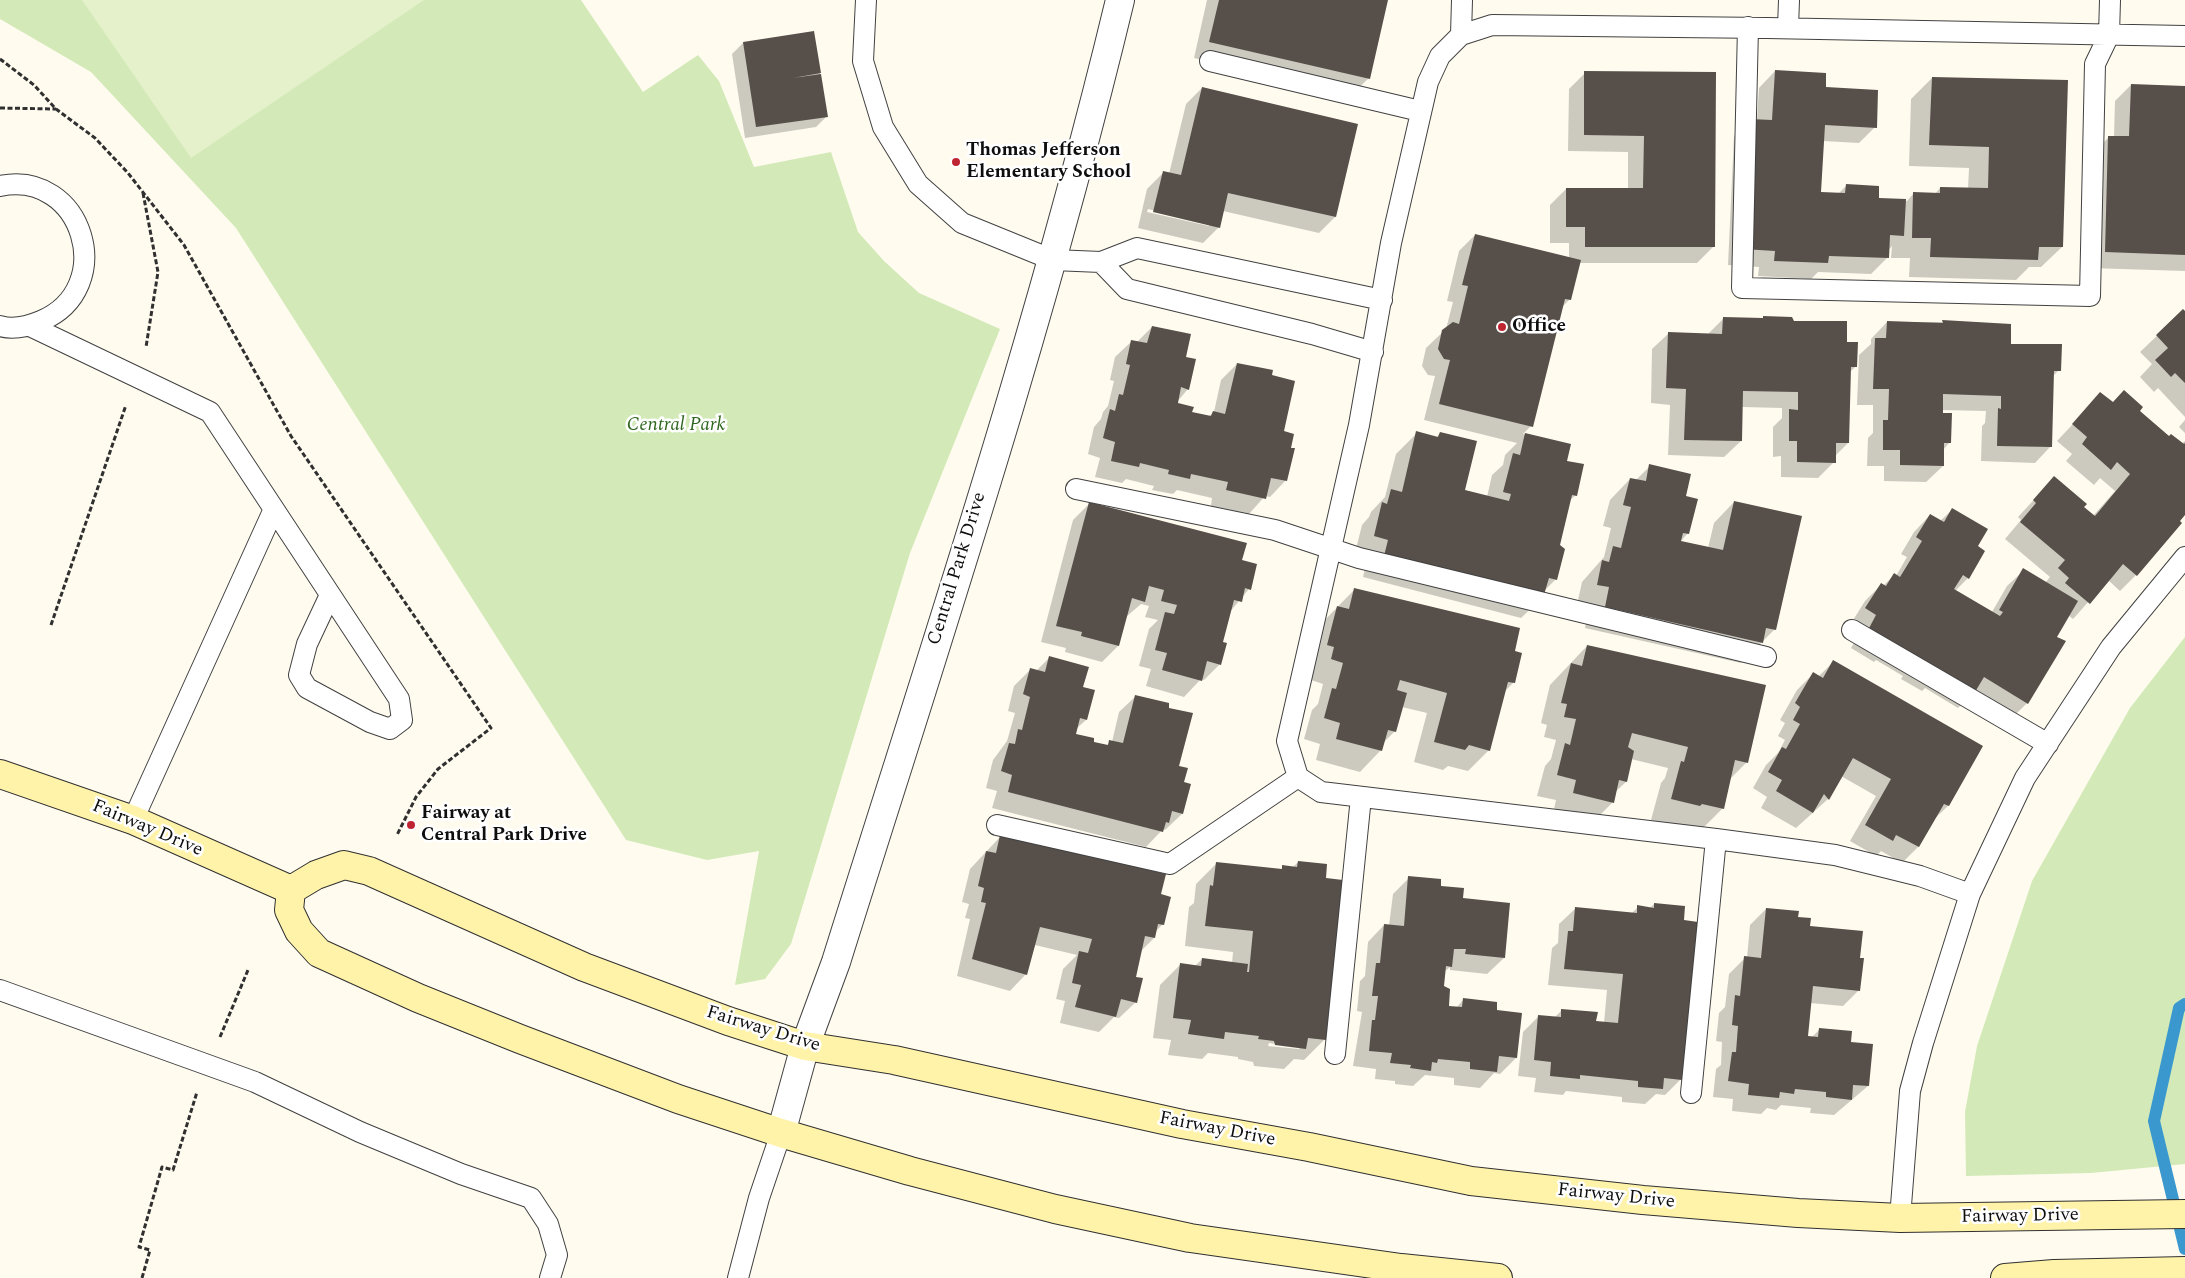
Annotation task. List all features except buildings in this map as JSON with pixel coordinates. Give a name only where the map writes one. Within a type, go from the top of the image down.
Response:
[{"type":"main road","name":"Fairway Drive","points":[[0,774],[133,820],[291,890],[316,875],[344,865],[369,871],[584,967],[728,1021],[805,1046],[894,1060],[1182,1124],[1308,1147],[1471,1181],[1643,1200],[1900,1218],[2185,1214]]},
{"type":"main road","points":[[291,890],[288,910],[299,931],[319,953],[418,998],[678,1099],[910,1171],[1055,1209],[1190,1238],[1401,1268],[1498,1278]]},
{"type":"main road","points":[[2005,1278],[2054,1274],[2185,1271]]},
{"type":"street","name":"Central Park Drive","points":[[781,1132],[805,1046],[836,962],[1053,260],[1092,120],[1120,0]]},
{"type":"lane","points":[[866,0],[863,61],[883,127],[918,184],[962,223],[1053,260],[1101,262],[1137,248],[1382,300]]},
{"type":"lane","points":[[1461,35],[1462,0]]},
{"type":"lane","points":[[1788,28],[1789,0]]},
{"type":"lane","points":[[1748,28],[1742,288],[2090,296],[2096,64],[2109,35],[2110,0]]},
{"type":"lane","points":[[1970,894],[1920,876],[1835,855],[1321,792],[1298,778],[1287,741],[1331,549],[1373,352],[1391,243],[1420,111],[1428,82],[1440,56],[1461,35],[1492,25],[1788,28],[2185,36]]},
{"type":"lane","points":[[1210,61],[1420,111]]},
{"type":"lane","points":[[0,186],[10,184],[33,186],[55,197],[71,213],[82,234],[86,257],[81,280],[69,301],[52,317],[30,326],[0,326]]},
{"type":"lane","points":[[1101,262],[1127,289],[1312,334],[1373,352]]},
{"type":"lane","points":[[30,326],[210,412],[399,699],[402,720],[390,729],[370,722],[308,688],[300,674],[307,644],[330,595]]},
{"type":"lane","points":[[1076,488],[1275,530],[1359,558],[1766,657]]},
{"type":"lane","points":[[133,820],[274,509]]},
{"type":"lane","points":[[1900,1218],[1910,1091],[1923,1043],[1970,894],[2025,778],[2111,648],[2185,557]]},
{"type":"lane","points":[[1852,630],[2048,744]]},
{"type":"lane","points":[[997,825],[1170,864],[1298,778]]},
{"type":"lane","points":[[1335,1054],[1361,796]]},
{"type":"lane","points":[[1691,1093],[1716,839]]},
{"type":"lane","points":[[0,990],[256,1082],[360,1132],[461,1174],[531,1198],[548,1224],[557,1255],[550,1278]]},
{"type":"lane","points":[[738,1278],[759,1198],[781,1132]]},
{"type":"path","points":[[0,59],[34,85],[56,109],[95,138],[128,173],[184,245],[291,436],[491,728],[438,769],[416,797],[396,835]]},
{"type":"path","points":[[0,108],[56,109]]},
{"type":"path","points":[[51,625],[148,340],[158,272],[143,192]]},
{"type":"path","points":[[218,1040],[248,970]]},
{"type":"path","points":[[142,1278],[150,1250],[139,1247],[162,1167],[173,1170],[198,1088]]},
{"type":"green space","name":"Central Park","points":[[0,0],[581,0],[643,92],[698,55],[719,81],[754,167],[831,152],[858,232],[884,261],[919,293],[1000,329],[910,553],[791,944],[765,979],[735,985],[759,851],[707,860],[626,840],[236,228],[91,72],[0,19]]},
{"type":"green space","points":[[82,0],[424,0],[191,158]]},
{"type":"green space","points":[[2185,637],[2185,1164],[2091,1173],[1966,1176],[1965,1112],[1977,1046],[2032,881],[2130,708]]},
{"type":"waterway","points":[[2185,1004],[2179,1008],[2154,1121],[2185,1249]]},
{"type":"place","name":"Thomas Jefferson Elementary School","points":[[956,162]]},
{"type":"place","name":"Office","points":[[1502,327]]},
{"type":"place","name":"Fairway at Central Park Drive","points":[[411,825]]}]
